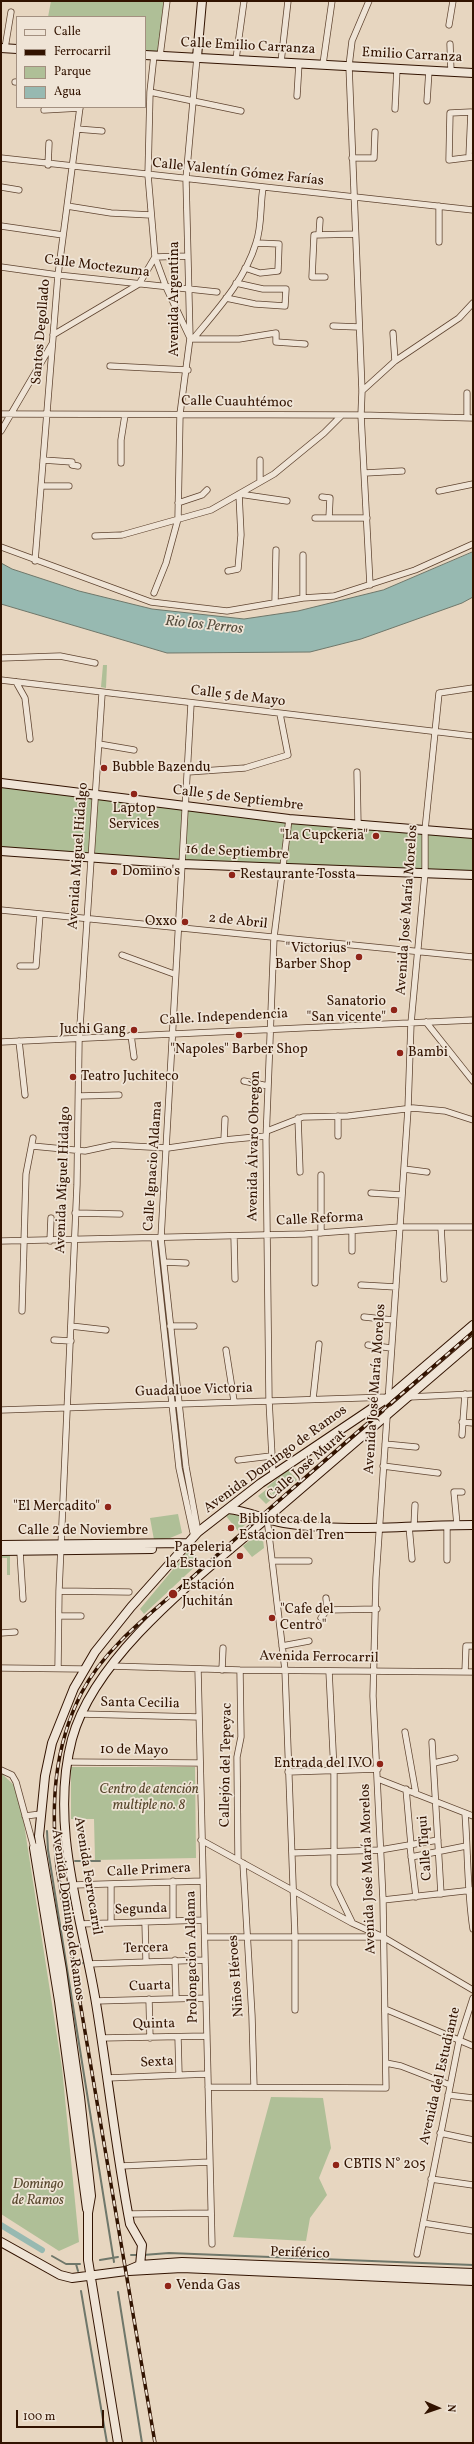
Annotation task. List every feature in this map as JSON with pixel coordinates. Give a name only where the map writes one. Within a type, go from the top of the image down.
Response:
[{"type":"street","points":[[167,1],[150,92],[148,175],[155,257],[166,287],[192,339]]},
{"type":"street","name":"Avenida Argentina","points":[[154,593],[166,563],[178,519],[180,414],[192,339],[186,178],[191,102],[202,1]]},
{"type":"street","points":[[236,60],[244,1]]},
{"type":"street","points":[[280,62],[288,1]]},
{"type":"street","points":[[323,64],[332,1]]},
{"type":"street","points":[[369,1],[352,41],[349,66],[353,198],[362,391],[361,415],[370,585]]},
{"type":"street","points":[[448,25],[453,1]]},
{"type":"street","points":[[11,12],[3,48],[16,49]]},
{"type":"street","points":[[450,44],[451,72]]},
{"type":"street","name":"Calle Emilio Carranza","points":[[146,55],[349,66]]},
{"type":"street","points":[[296,96],[299,63]]},
{"type":"street","name":"Emilio Carranza","points":[[349,66],[473,73]]},
{"type":"street","points":[[396,109],[397,68]]},
{"type":"street","points":[[427,101],[428,70]]},
{"type":"street","points":[[150,92],[191,102],[241,111]]},
{"type":"street","points":[[44,110],[80,108]]},
{"type":"street","name":"Santos Degollado","points":[[36,561],[58,275],[80,108]]},
{"type":"street","points":[[471,112],[471,157],[449,160],[450,113],[471,112]]},
{"type":"street","points":[[77,129],[102,131]]},
{"type":"street","points":[[352,158],[374,158],[375,132]]},
{"type":"street","points":[[48,165],[49,142]]},
{"type":"street","name":"Calle Valentín Gómez Farías","points":[[1,158],[48,165],[186,178],[263,188],[473,210]]},
{"type":"street","points":[[1,187],[19,190]]},
{"type":"street","points":[[192,339],[226,298],[245,268],[257,243],[263,188]]},
{"type":"street","points":[[67,206],[111,213],[151,215]]},
{"type":"street","points":[[439,206],[439,242]]},
{"type":"street","points":[[319,235],[320,220]]},
{"type":"street","points":[[1,226],[63,234]]},
{"type":"street","points":[[325,277],[312,277],[314,235],[355,234]]},
{"type":"street","points":[[245,268],[260,273],[278,271],[279,244],[257,243]]},
{"type":"street","points":[[155,257],[188,256]]},
{"type":"street","points":[[53,335],[139,284],[155,257]]},
{"type":"street","name":"Calle Moctezuma","points":[[1,267],[58,275],[217,292]]},
{"type":"street","points":[[226,298],[254,304],[285,306],[286,289],[263,289],[236,283]]},
{"type":"street","points":[[362,391],[395,362],[459,318],[473,303]]},
{"type":"street","points":[[333,326],[359,327]]},
{"type":"street","points":[[192,339],[239,338],[276,333],[276,342],[305,344]]},
{"type":"street","points":[[394,333],[395,362]]},
{"type":"street","points":[[1,432],[9,414],[53,342]]},
{"type":"street","points":[[110,366],[188,370]]},
{"type":"street","points":[[467,393],[470,418]]},
{"type":"street","name":"Calle Cuauhtémoc","points":[[1,414],[361,415],[470,418]]},
{"type":"street","points":[[121,463],[121,440],[125,415]]},
{"type":"street","points":[[95,536],[122,535],[211,510],[274,474],[324,433],[341,416]]},
{"type":"street","points":[[43,460],[72,462],[72,465],[78,466]]},
{"type":"street","points":[[260,460],[260,481]]},
{"type":"street","points":[[365,473],[402,472]]},
{"type":"street","points":[[439,491],[473,484]]},
{"type":"street","points":[[41,486],[68,486]]},
{"type":"street","points":[[178,503],[202,495],[207,490]]},
{"type":"street","points":[[239,494],[287,501]]},
{"type":"street","points":[[228,571],[238,569],[241,535],[239,494]]},
{"type":"street","points":[[322,497],[330,498],[329,518]]},
{"type":"street","points":[[315,518],[367,518]]},
{"type":"street","points":[[1,547],[151,602],[227,611],[303,598],[334,596],[415,570],[473,544]]},
{"type":"street","points":[[275,602],[276,550]]},
{"type":"street","points":[[303,555],[303,598]]},
{"type":"street","points":[[1,658],[60,656],[95,663]]},
{"type":"street","name":"Calle 5 de Mayo","points":[[1,680],[102,694],[473,736]]},
{"type":"street","points":[[16,682],[25,698],[30,739]]},
{"type":"street","name":"Avenida José María Morelos","points":[[254,2087],[386,2088],[383,1900],[374,1672],[377,1609],[376,1578],[408,1109],[411,1023],[424,873],[425,830],[439,693],[473,688]]},
{"type":"street","name":"Avenida Miguel Hidalgo","points":[[58,1668],[59,1591],[71,1341],[78,1150],[80,1038],[87,919],[97,795],[102,694]]},
{"type":"street","name":"Calle Ignacio Aldama","points":[[191,704],[186,806],[174,974],[168,1148],[161,1238],[168,1322],[186,1467],[191,1540]]},
{"type":"street","points":[[188,772],[245,768],[288,755],[280,714]]},
{"type":"street","points":[[100,744],[134,750]]},
{"type":"street","points":[[357,772],[358,825]]},
{"type":"street","name":"Calle 5 de Septiembre","points":[[1,783],[289,819],[473,834]]},
{"type":"street","name":"Avenida Álvaro Obregón","points":[[273,1475],[269,1400],[266,1134],[272,1028],[274,937],[289,819]]},
{"type":"street","name":"16 de Septiembre","points":[[1,851],[182,864],[473,876]]},
{"type":"street","name":"2 de Abril","points":[[1,910],[473,958]]},
{"type":"street","points":[[20,966],[36,966],[40,914]]},
{"type":"street","points":[[122,955],[174,974]]},
{"type":"street","name":"Calle. Independencia","points":[[1,1042],[272,1028],[473,1020]]},
{"type":"street","points":[[426,1022],[473,1080]]},
{"type":"street","points":[[131,1035],[134,1057]]},
{"type":"street","points":[[18,1041],[25,1095]]},
{"type":"street","points":[[244,1081],[268,1086]]},
{"type":"street","points":[[79,1096],[119,1095]]},
{"type":"street","points":[[32,1146],[78,1150],[113,1145],[168,1148],[266,1134],[298,1118],[338,1116],[408,1109],[445,1111],[473,1120]]},
{"type":"street","points":[[338,1116],[338,1136]]},
{"type":"street","points":[[298,1118],[300,1172]]},
{"type":"street","points":[[224,1140],[225,1119]]},
{"type":"street","points":[[22,1311],[26,1174],[32,1146],[32,1138]]},
{"type":"street","points":[[404,1169],[427,1172]]},
{"type":"street","points":[[321,1175],[321,1233]]},
{"type":"street","points":[[371,1193],[402,1195]]},
{"type":"street","points":[[75,1213],[120,1214]]},
{"type":"street","points":[[50,1218],[50,1241]]},
{"type":"street","name":"Calle Reforma","points":[[1,1241],[315,1234],[400,1227],[473,1227]]},
{"type":"street","points":[[441,1227],[444,1279]]},
{"type":"street","points":[[352,1231],[352,1251]]},
{"type":"street","points":[[315,1234],[315,1283]]},
{"type":"street","points":[[234,1236],[235,1279]]},
{"type":"street","name":"Calle Ignacio Aldama","points":[[154,1238],[168,1322]]},
{"type":"street","points":[[164,1262],[186,1263]]},
{"type":"street","points":[[360,1285],[396,1287]]},
{"type":"street","points":[[364,1318],[393,1320]]},
{"type":"street","points":[[168,1322],[194,1326]]},
{"type":"street","name":"Avenida Domingo de Ramos","points":[[118,2443],[91,2277],[88,2213],[81,2132],[59,1971],[38,1848],[41,1814],[52,1743],[61,1716],[83,1669],[131,1606],[191,1540],[228,1509],[273,1475],[389,1397],[473,1325]]},
{"type":"street","points":[[71,1326],[106,1330]]},
{"type":"street","points":[[54,1340],[71,1341]]},
{"type":"street","name":"Calle José Murat","points":[[110,1666],[158,1615],[267,1518],[473,1341]]},
{"type":"street","points":[[313,1399],[319,1344]]},
{"type":"street","points":[[368,1346],[391,1348]]},
{"type":"street","points":[[226,1350],[234,1401]]},
{"type":"street","points":[[462,1435],[465,1394]]},
{"type":"street","points":[[409,1397],[473,1394]]},
{"type":"street","name":"Guadaluoe Victoria","points":[[1,1410],[389,1397]]},
{"type":"street","name":"Calle Ignacio Aldama","points":[[177,1403],[180,1468],[191,1540]]},
{"type":"street","points":[[462,1422],[473,1423]]},
{"type":"street","points":[[385,1444],[416,1447]]},
{"type":"street","points":[[238,1460],[271,1456]]},
{"type":"street","points":[[383,1466],[438,1473]]},
{"type":"street","points":[[180,1468],[186,1467]]},
{"type":"street","points":[[457,1525],[454,1492],[462,1492]]},
{"type":"street","points":[[412,1559],[412,1526],[415,1505]]},
{"type":"street","points":[[228,1509],[283,1523],[330,1527],[473,1525]]},
{"type":"street","points":[[267,1518],[285,1670],[295,1938],[295,2010]]},
{"type":"street","points":[[447,1560],[448,1525]]},
{"type":"street","name":"Calle 2 de Noviembre","points":[[1,1545],[62,1548],[169,1546],[191,1540]]},
{"type":"street","points":[[169,1546],[175,1558]]},
{"type":"street","name":"Calle 2 de Noviembre","points":[[1,1551],[20,1552],[62,1548]]},
{"type":"street","points":[[20,1552],[23,1599]]},
{"type":"street","points":[[272,1561],[309,1561]]},
{"type":"street","points":[[59,1591],[129,1592]]},
{"type":"street","points":[[321,1618],[327,1610],[326,1598]]},
{"type":"street","points":[[327,1610],[377,1609]]},
{"type":"street","points":[[59,1616],[81,1616]]},
{"type":"street","points":[[1,1633],[15,1632]]},
{"type":"street","points":[[282,1646],[309,1641]]},
{"type":"street","points":[[464,1672],[466,1646],[473,1646]]},
{"type":"street","points":[[222,1670],[223,1648]]},
{"type":"street","name":"Avenida Ferrocarril","points":[[140,2265],[142,2246],[130,2224],[128,2214],[108,2078],[65,1836],[64,1805],[67,1762],[72,1739],[81,1714],[93,1690],[110,1666],[222,1670],[473,1672]]},
{"type":"street","points":[[1,1668],[83,1669]]},
{"type":"street","name":"Prolongación Aldama","points":[[198,1669],[212,2244]]},
{"type":"street","name":"Callejón del Tepeyac","points":[[240,1670],[241,1737],[237,1757],[241,1862]]},
{"type":"street","points":[[329,1671],[334,1771],[334,1885],[352,1923]]},
{"type":"street","name":"Santa Cecilia","points":[[81,1714],[199,1717]]},
{"type":"street","points":[[405,1732],[416,1794]]},
{"type":"street","name":"Calle Tiqui","points":[[432,1742],[441,1894]]},
{"type":"street","points":[[434,1763],[456,1758]]},
{"type":"street","name":"10 de Mayo","points":[[67,1762],[200,1763]]},
{"type":"street","points":[[288,1772],[378,1768]]},
{"type":"street","points":[[1,1770],[12,1775],[16,1782],[25,1816],[38,1848]]},
{"type":"street","points":[[378,1779],[473,1816]]},
{"type":"street","points":[[406,1789],[416,1897]]},
{"type":"street","points":[[465,1813],[466,1846],[471,1890],[473,1929]]},
{"type":"street","points":[[25,1816],[41,1814]]},
{"type":"street","points":[[202,1840],[352,1923],[383,1937],[473,1990]]},
{"type":"street","points":[[292,1853],[380,1850],[411,1846],[438,1840]]},
{"type":"street","points":[[411,1856],[466,1846]]},
{"type":"street","name":"Niños Héroes","points":[[241,1862],[252,2016],[254,2087]]},
{"type":"street","points":[[173,1881],[173,1921]]},
{"type":"street","name":"Calle Primera","points":[[73,1885],[203,1881]]},
{"type":"street","points":[[111,1885],[111,1924]]},
{"type":"street","points":[[383,1900],[471,1890]]},
{"type":"street","name":"Segunda","points":[[80,1924],[204,1920]]},
{"type":"street","points":[[145,1922],[146,1961]]},
{"type":"street","points":[[205,1937],[383,1937]]},
{"type":"street","points":[[175,1960],[176,1998]]},
{"type":"street","name":"Tercera","points":[[88,1964],[205,1960]]},
{"type":"street","name":"Cuarta","points":[[95,2001],[206,1998]]},
{"type":"street","name":"Avenida del Estudiante","points":[[417,2254],[459,2041],[473,1998]]},
{"type":"street","points":[[149,1999],[150,2038]]},
{"type":"street","points":[[385,2009],[473,2046]]},
{"type":"street","name":"Quinta","points":[[101,2038],[207,2036]]},
{"type":"street","points":[[178,2037],[178,2074]]},
{"type":"street","points":[[386,2063],[401,2066],[450,2085]]},
{"type":"street","name":"Sexta","points":[[108,2078],[207,2074]]},
{"type":"street","points":[[208,2087],[254,2087]]},
{"type":"street","points":[[448,2095],[473,2098]]},
{"type":"street","points":[[440,2133],[473,2140]]},
{"type":"street","points":[[121,2166],[209,2162]]},
{"type":"street","points":[[431,2178],[473,2185]]},
{"type":"street","points":[[128,2214],[211,2213]]},
{"type":"street","points":[[423,2223],[473,2232]]},
{"type":"street","name":"Periférico","points":[[1,2242],[60,2276],[72,2278],[91,2277],[126,2271],[182,2268],[473,2281]]},
{"type":"street","name":"Periférico","points":[[126,2271],[140,2265],[182,2262],[473,2273]]},
{"type":"green space","points":[[51,1],[164,1],[158,52],[146,52],[146,16],[48,16]]},
{"type":"green space","points":[[103,665],[107,665],[106,688],[101,687]]},
{"type":"green space","points":[[1,783],[289,819],[473,834],[473,875],[1,851]]},
{"type":"green space","points":[[288,1470],[297,1480],[276,1498],[267,1487]]},
{"type":"green space","points":[[267,1489],[274,1497],[266,1504],[258,1496]]},
{"type":"green space","points":[[178,1514],[182,1533],[170,1538],[154,1540],[150,1518]]},
{"type":"green space","points":[[229,1514],[253,1518],[238,1531],[226,1516]]},
{"type":"green space","points":[[262,1530],[264,1548],[252,1557],[243,1546]]},
{"type":"green space","points":[[190,1549],[201,1561],[144,1614],[140,1609]]},
{"type":"green space","points":[[1,1554],[10,1555],[10,1575],[7,1575],[7,1558],[1,1558]]},
{"type":"green space","name":"Centro de atención multiple no. 8","points":[[71,1767],[195,1767],[196,1858],[95,1860],[94,1819],[71,1819]]},
{"type":"green space","name":"Domingo de Ramos","points":[[1,1773],[15,1786],[24,1824],[62,2068],[79,2242],[59,2251],[1,2214]]},
{"type":"green space","points":[[271,2097],[323,2098],[331,2148],[319,2178],[327,2195],[310,2218],[306,2241],[233,2237]]},
{"type":"water","name":"Rio los Perros","points":[[473,552],[473,597],[462,603],[361,639],[310,652],[167,653],[1,604],[1,563],[12,569],[79,591],[152,609],[244,619],[298,611],[383,590]]},
{"type":"waterway","points":[[47,1831],[48,1850],[114,2262]]},
{"type":"waterway","points":[[75,1861],[100,1861]]},
{"type":"waterway","points":[[79,1964],[83,1963]]},
{"type":"waterway","points":[[1,2225],[42,2250]]},
{"type":"waterway","points":[[143,2255],[169,2253],[473,2265]]},
{"type":"waterway","points":[[131,2255],[138,2255]]},
{"type":"waterway","points":[[52,2256],[66,2264],[80,2264]]},
{"type":"waterway","points":[[100,2260],[118,2257]]},
{"type":"waterway","points":[[76,2264],[78,2271]]},
{"type":"waterway","points":[[81,2291],[107,2443]]},
{"type":"waterway","points":[[118,2292],[142,2443]]},
{"type":"railway","points":[[155,2443],[57,1867],[54,1822],[56,1778],[65,1734],[72,1713],[82,1692],[92,1675],[118,1643],[264,1513],[473,1332]]},
{"type":"place","name":"Bubble Bazendu","points":[[104,768]]},
{"type":"place","name":"Laptop Services","points":[[134,794]]},
{"type":"place","name":"\"La Cupckeria\"","points":[[376,836]]},
{"type":"place","name":"Domino's","points":[[114,872]]},
{"type":"place","name":"Restaurante Tossta","points":[[232,875]]},
{"type":"place","name":"Oxxo","points":[[185,922]]},
{"type":"place","name":"\"Victorius\" Barber Shop","points":[[359,957]]},
{"type":"place","name":"Sanatorio \"San vicente\"","points":[[394,1010]]},
{"type":"place","name":"Juchi Gang","points":[[134,1030]]},
{"type":"place","name":"\"Napoles\" Barber Shop","points":[[239,1035]]},
{"type":"place","name":"Bambi","points":[[400,1053]]},
{"type":"place","name":"Teatro Juchiteco","points":[[73,1077]]},
{"type":"place","name":"\"El Mercadito\"","points":[[108,1507]]},
{"type":"place","name":"Biblioteca de la Estacion del Tren","points":[[231,1528]]},
{"type":"place","name":"Papeleria la Estacion","points":[[240,1556]]},
{"type":"place","name":"Estación Juchitán","points":[[173,1594]]},
{"type":"place","name":"\"Cafe del Centro\"","points":[[272,1618]]},
{"type":"place","name":"Entrada del IVO","points":[[380,1764]]},
{"type":"place","name":"CBTIS N° 205","points":[[336,2165]]},
{"type":"place","name":"Venda Gas","points":[[168,2286]]}]
